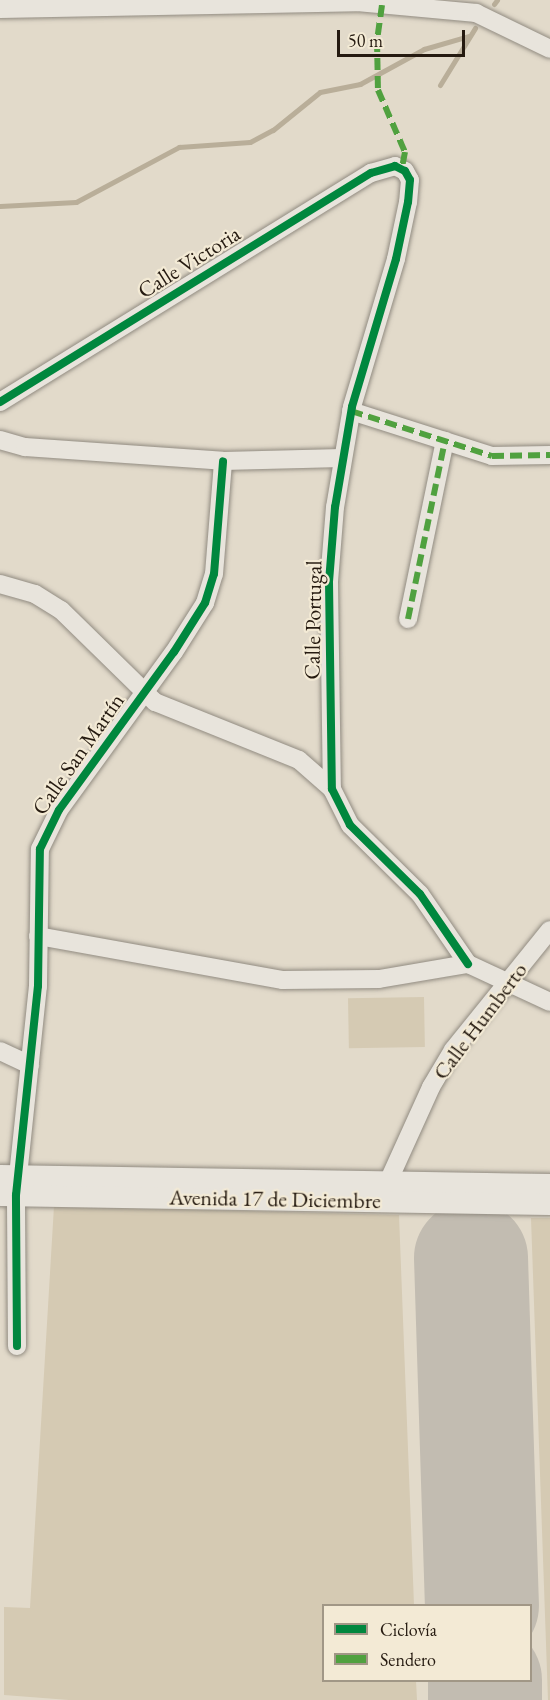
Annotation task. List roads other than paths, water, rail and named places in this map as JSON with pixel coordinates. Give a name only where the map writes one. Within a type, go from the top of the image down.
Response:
[{"type":"street","points":[[478,0],[487,17]]},
{"type":"street","points":[[0,9],[107,4],[334,1],[487,17],[550,49]]},
{"type":"street","name":"Calle Victoria","points":[[0,402],[371,173],[388,166],[402,168]]},
{"type":"street","name":"Calle Portugal","points":[[402,168],[410,180],[408,202],[393,270],[351,411],[342,458],[329,582],[332,789],[350,825],[420,894],[468,964]]},
{"type":"street","points":[[351,411],[507,459],[550,455]]},
{"type":"street","points":[[0,440],[25,447],[223,461],[342,458]]},
{"type":"street","points":[[408,619],[445,441]]},
{"type":"street","name":"Calle San Martín","points":[[17,1346],[9,1185],[30,1065],[40,968],[38,863],[46,830],[187,632],[211,589],[223,461]]},
{"type":"street","points":[[0,584],[35,594],[61,610],[143,693],[166,708],[299,760],[332,789]]},
{"type":"street","name":"Calle Humberto","points":[[388,1182],[430,1087],[453,1050],[550,930]]},
{"type":"street","points":[[38,936],[283,980],[379,979],[468,964],[509,981],[550,1002]]},
{"type":"street","points":[[0,1051],[30,1065]]},
{"type":"street","name":"Avenida 17 de Diciembre","points":[[9,1185],[388,1182],[549,1188]]},
{"type":"street","name":"Avenida 17 de Diciembre","points":[[9,1185],[549,1188]]},
{"type":"waterway","points":[[494,4],[497,0]]},
{"type":"waterway","points":[[440,85],[475,28]]},
{"type":"waterway","points":[[0,206],[76,202],[179,147],[250,142],[273,130],[320,92],[360,84],[424,49],[469,36]]}]
